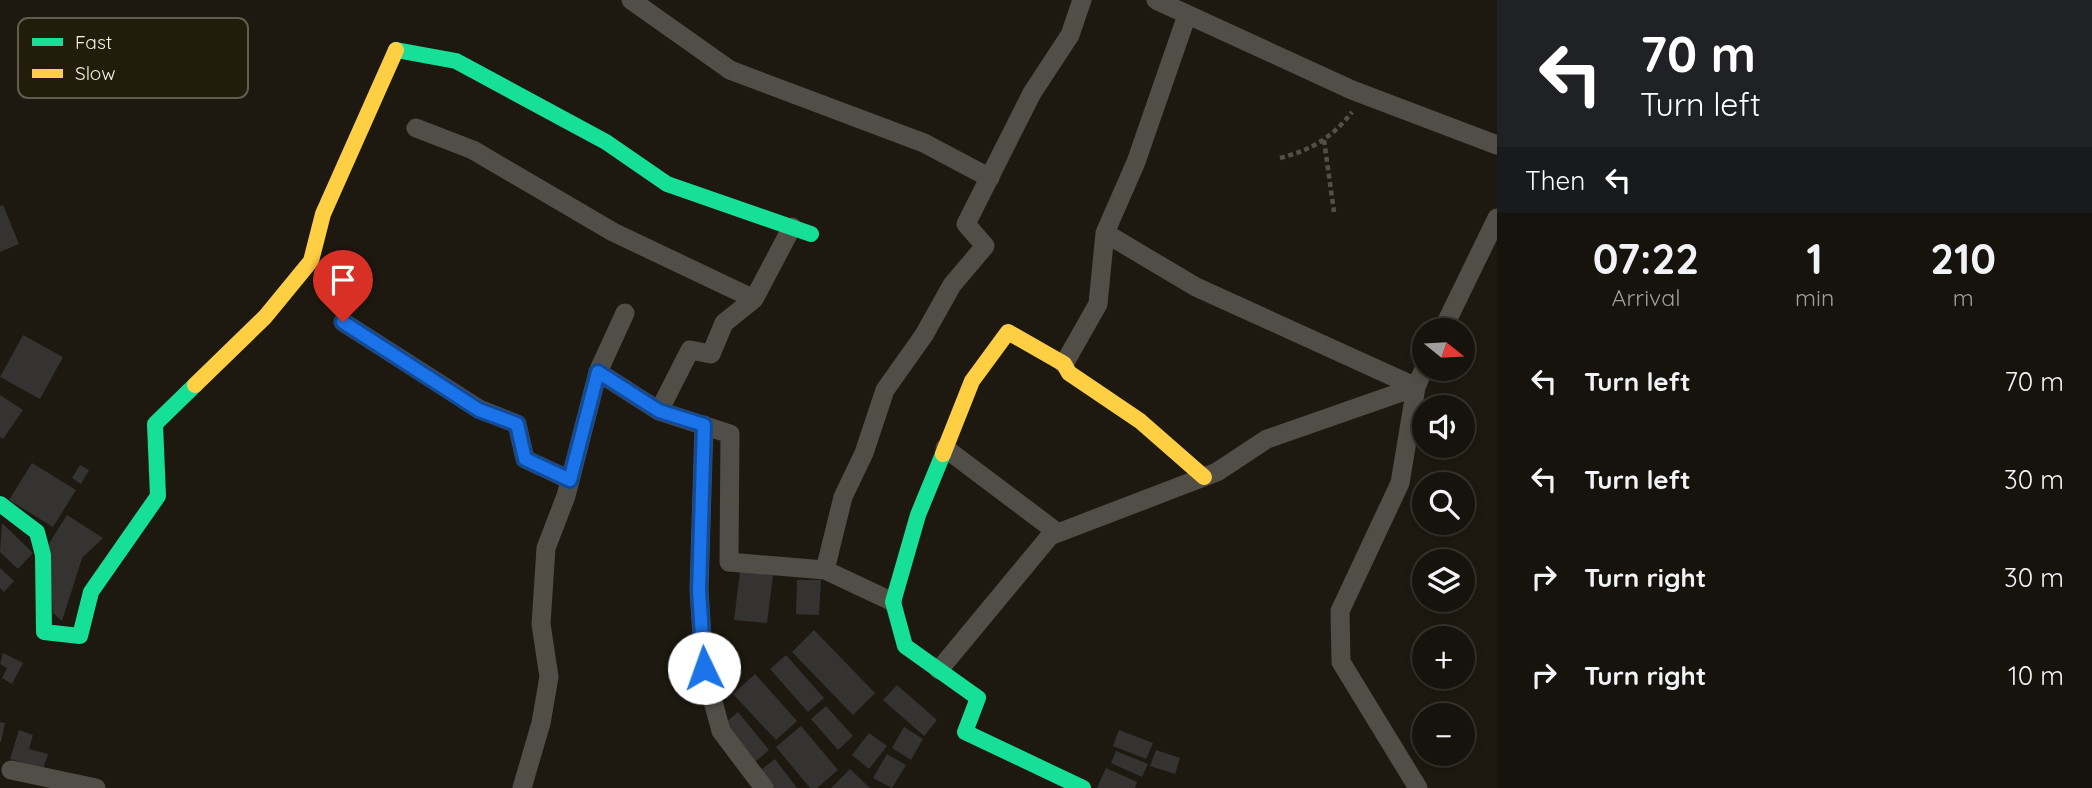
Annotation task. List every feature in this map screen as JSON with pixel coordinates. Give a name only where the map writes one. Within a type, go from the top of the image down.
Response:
[{"type":"street","points":[[631,0],[730,70],[924,143],[990,178]]},
{"type":"street","points":[[825,570],[843,497],[864,453],[885,390],[924,335],[952,285],[985,246],[966,224],[1032,93],[1070,35],[1082,0]]},
{"type":"street","points":[[1156,0],[1365,95],[1497,145]]},
{"type":"street","points":[[1064,364],[1098,304],[1105,233],[1136,162],[1187,15]]},
{"type":"street","points":[[0,504],[37,532],[43,555],[44,632],[80,636],[91,592],[158,496],[155,424],[265,317],[311,261],[323,214],[397,50],[456,61],[606,142],[667,184],[802,230],[754,299],[724,323],[710,354],[690,350],[659,411]]},
{"type":"street","points":[[416,128],[473,150],[613,232],[754,299]]},
{"type":"street","points":[[1448,318],[1497,218]]},
{"type":"street","points":[[1105,233],[1196,287],[1416,387]]},
{"type":"street","points":[[522,788],[541,723],[550,677],[541,624],[546,548],[570,480],[598,372],[625,313]]},
{"type":"street","points":[[343,322],[479,410],[517,424],[525,459],[570,480]]},
{"type":"street","points":[[1083,788],[965,732],[978,698],[905,646],[893,602],[918,515],[972,381],[1008,332],[1064,364],[1069,373],[1125,407],[1171,442],[1204,477]]},
{"type":"street","points":[[598,372],[659,411],[730,434],[729,562],[825,570],[893,602]]},
{"type":"street","points":[[1418,382],[1400,482],[1340,611],[1341,662],[1418,788]]},
{"type":"street","points":[[939,670],[1051,536],[1217,472],[1266,439],[1416,387]]},
{"type":"street","points":[[704,425],[699,590],[704,668],[721,731],[764,788]]},
{"type":"street","points":[[945,448],[1058,533]]},
{"type":"street","points":[[11,770],[96,788]]},
{"type":"path","points":[[1280,158],[1310,150],[1339,129],[1365,95]]},
{"type":"path","points":[[1324,140],[1334,212]]},
{"type":"building","points":[[3,205],[19,244],[0,252],[0,206]]},
{"type":"building","points":[[23,335],[63,357],[40,399],[0,377]]},
{"type":"building","points":[[0,395],[23,410],[3,439],[0,437]]},
{"type":"building","points":[[32,463],[76,490],[53,527],[9,500]]},
{"type":"building","points":[[80,465],[89,470],[81,484],[72,478]]},
{"type":"building","points":[[67,515],[103,538],[82,558],[62,621],[53,613],[48,545]]},
{"type":"building","points":[[2,523],[33,553],[18,569],[0,552]]},
{"type":"building","points":[[0,568],[14,581],[4,592],[0,588]]},
{"type":"building","points":[[740,572],[773,575],[767,623],[734,620]]},
{"type":"building","points":[[797,580],[821,580],[819,615],[796,614]]},
{"type":"building","points":[[814,630],[875,693],[853,715],[792,652]]},
{"type":"building","points":[[3,653],[23,663],[12,684],[2,678],[7,668],[0,664]]},
{"type":"building","points":[[786,655],[824,698],[808,712],[770,669]]},
{"type":"building","points":[[719,665],[723,689],[712,690],[709,667]]},
{"type":"building","points":[[755,674],[797,721],[776,740],[733,694]]},
{"type":"building","points":[[897,685],[937,720],[924,736],[883,700]]},
{"type":"building","points":[[826,706],[853,736],[838,750],[811,719]]},
{"type":"building","points":[[738,712],[769,750],[754,763],[723,725]]},
{"type":"building","points":[[0,722],[5,723],[1,742],[0,742]]},
{"type":"building","points":[[801,726],[838,770],[817,788],[810,788],[776,747]]},
{"type":"building","points":[[904,727],[923,739],[911,760],[892,748]]},
{"type":"building","points":[[19,730],[33,735],[29,749],[48,754],[43,769],[10,759]]},
{"type":"building","points":[[1119,730],[1153,743],[1146,759],[1113,746]]},
{"type":"building","points":[[869,733],[887,746],[869,769],[852,755]]},
{"type":"building","points":[[1156,750],[1180,758],[1175,774],[1150,766]]},
{"type":"building","points":[[1116,751],[1148,764],[1142,777],[1111,763]]},
{"type":"building","points":[[887,754],[906,765],[892,788],[873,778]]},
{"type":"building","points":[[775,759],[797,788],[770,788],[758,772]]},
{"type":"building","points":[[1106,768],[1137,782],[1135,788],[1097,788]]},
{"type":"building","points":[[850,769],[870,788],[831,788]]},
{"type":"traffic: fast","points":[[396,50],[456,61],[606,142],[667,184],[811,234]]},
{"type":"traffic: fast","points":[[0,504],[37,532],[43,555],[44,632],[80,636],[91,592],[158,496],[155,424],[195,385]]},
{"type":"traffic: fast","points":[[943,454],[918,515],[893,602],[905,646],[978,698],[965,732],[1083,788]]},
{"type":"traffic: slow","points":[[195,385],[265,317],[311,261],[323,214],[396,50]]},
{"type":"traffic: slow","points":[[943,454],[972,381],[1008,332],[1064,364],[1069,373],[1140,421],[1204,477]]},
{"type":"route","points":[[343,322],[479,410],[517,424],[525,459],[570,480],[598,372],[659,411],[704,425],[699,590],[704,668]]}]
